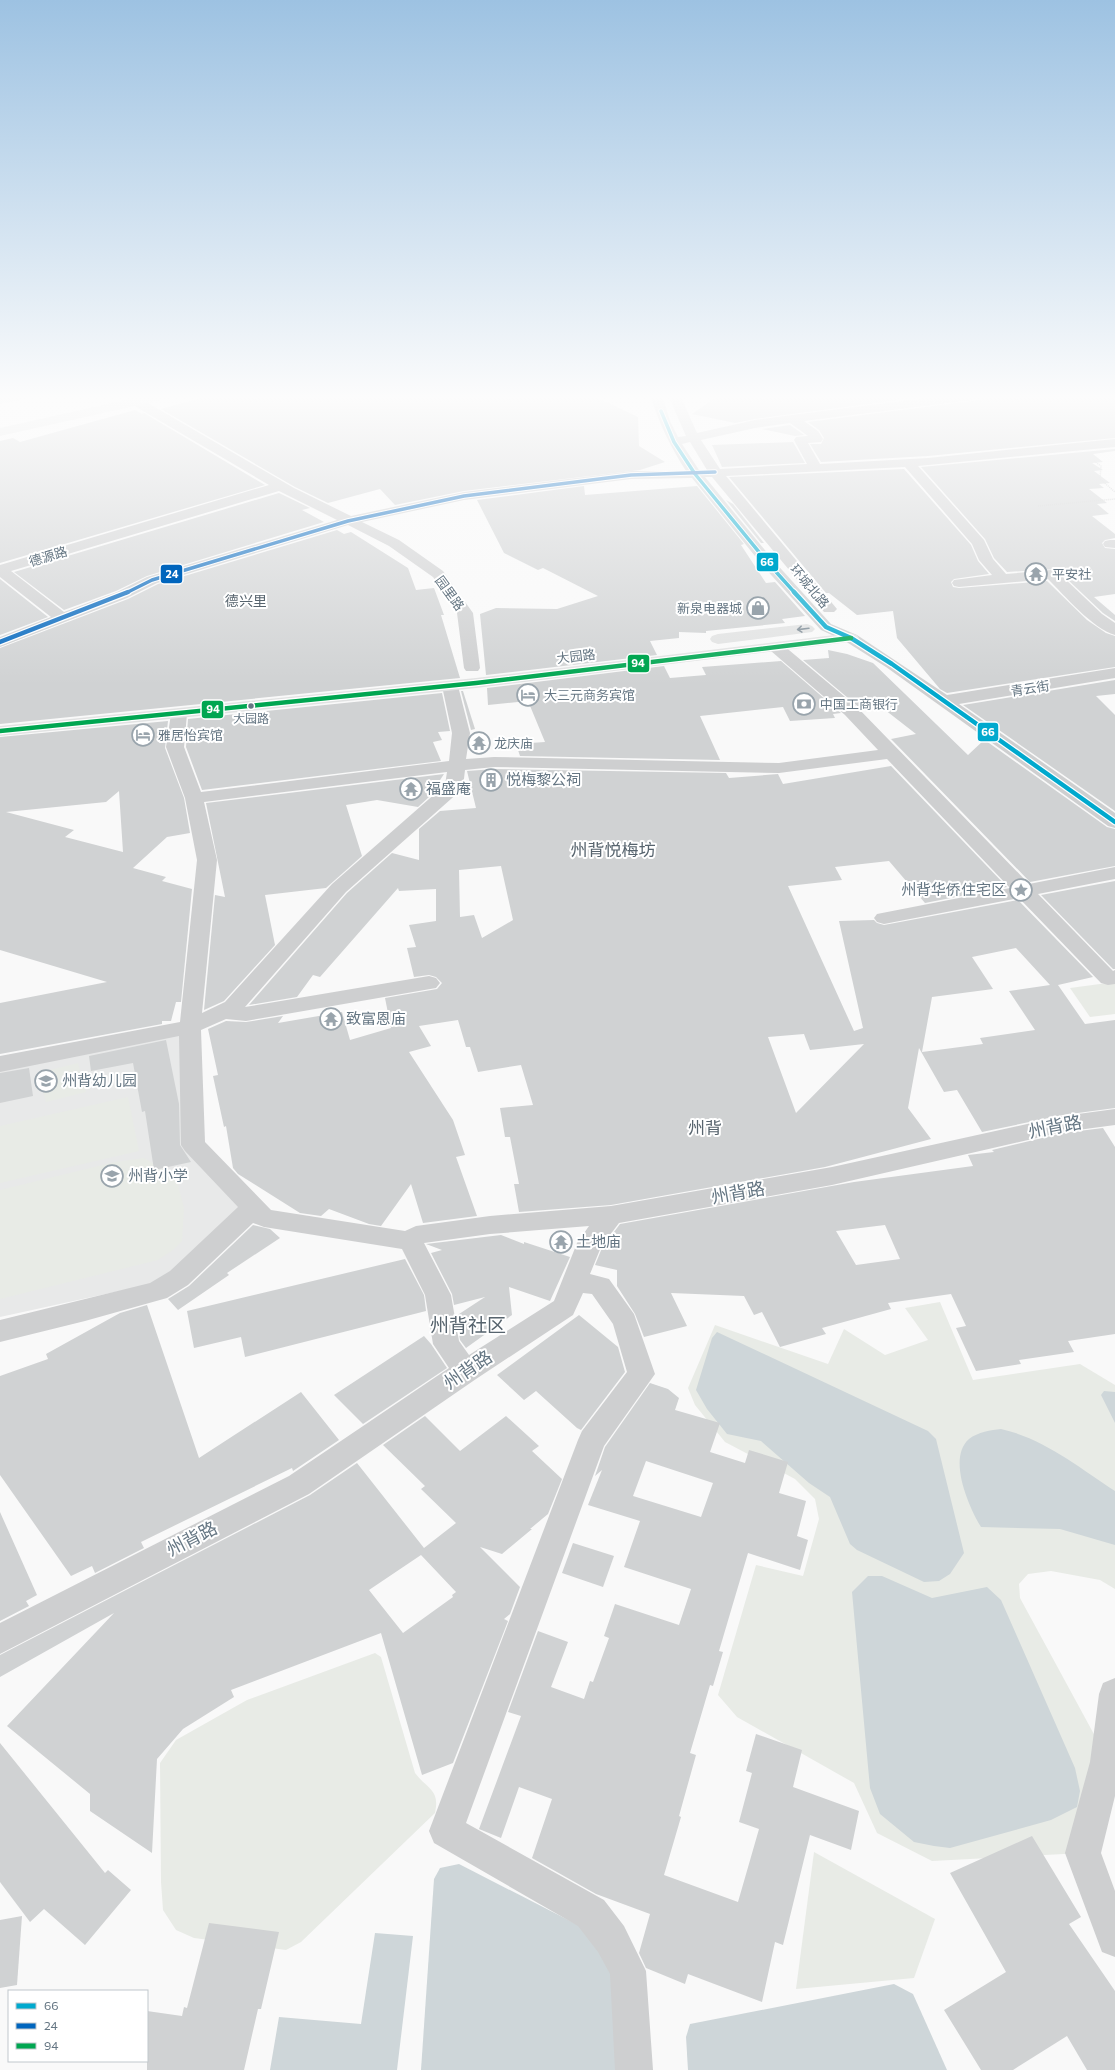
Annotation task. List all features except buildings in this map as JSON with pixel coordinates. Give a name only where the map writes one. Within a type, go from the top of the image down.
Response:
[{"type":"main road","name":"大园路","points":[[0,717],[180,700],[472,668],[826,626],[847,631]]},
{"type":"main road","name":"大园路","points":[[0,731],[450,686],[777,648],[847,631]]},
{"type":"street","name":"德源路","points":[[0,570],[261,492]]},
{"type":"street","name":"园里路","points":[[291,492],[394,543],[438,574],[465,613],[472,668]]},
{"type":"street","points":[[0,642],[122,595],[152,580],[348,521],[464,496],[499,492]]},
{"type":"street","name":"环城北路","points":[[709,492],[768,563],[826,626]]},
{"type":"street","name":"环城北路","points":[[731,492],[847,631],[1115,822]]},
{"type":"street","points":[[933,492],[979,543],[986,560],[1003,579]]},
{"type":"street","points":[[0,570],[62,618]]},
{"type":"street","points":[[959,583],[1084,571]]},
{"type":"street","points":[[1052,574],[1097,617],[1115,630]]},
{"type":"street","points":[[777,648],[851,711],[1108,978],[1115,977]]},
{"type":"street","name":"青云街","points":[[944,701],[1115,674]]},
{"type":"street","points":[[0,1064],[190,1027],[234,1007],[339,888],[454,787],[461,733],[450,686]]},
{"type":"street","points":[[179,714],[175,747],[194,798],[206,860],[190,1027],[193,1145],[264,1218],[410,1241]]},
{"type":"street","points":[[194,798],[457,765],[494,762],[779,768],[892,753]]},
{"type":"street","points":[[884,918],[1115,873]]},
{"type":"street","points":[[226,1010],[234,1014],[246,1014],[429,983]]},
{"type":"street","name":"州背路","points":[[0,1639],[149,1560],[298,1485],[466,1371],[564,1308],[590,1243],[611,1215],[832,1176],[1063,1124],[1115,1117]]},
{"type":"street","points":[[0,1331],[85,1311],[158,1291],[180,1278],[254,1207]]},
{"type":"street","points":[[410,1241],[416,1235],[490,1225],[611,1215]]},
{"type":"street","points":[[410,1241],[438,1295],[446,1344],[466,1371]]},
{"type":"street","points":[[575,1281],[600,1286],[613,1304],[625,1321],[641,1374],[592,1440],[446,1831],[591,1913],[607,1934],[628,1971],[634,2070]]},
{"type":"street","points":[[1115,1694],[1107,1762],[1083,1853],[1115,1939]]},
{"type":"path","points":[[1038,506],[1115,499]]},
{"type":"shaded area","points":[[1115,982],[1115,1014],[1090,1017],[1070,988]]},
{"type":"shaded area","name":"州背小学","points":[[190,1027],[193,1145],[254,1207],[179,1278],[0,1317],[0,1064]]},
{"type":"shaded area","points":[[78,1063],[86,1092],[46,1102],[38,1073]]},
{"type":"shaded area","points":[[128,1097],[139,1151],[0,1183],[0,1126]]},
{"type":"shaded area","points":[[144,1158],[170,1173],[178,1185],[184,1208],[182,1241],[173,1250],[158,1260],[0,1299],[0,1190],[115,1162]]},
{"type":"shaded area","points":[[940,1302],[973,1380],[1080,1364],[1115,1385],[1115,1589],[1100,1580],[1051,1571],[1028,1574],[1019,1584],[1020,1598],[1102,1749],[1083,1853],[932,1861],[877,1833],[854,1783],[737,1717],[718,1695],[756,1565],[803,1576],[819,1519],[815,1499],[795,1479],[725,1442],[695,1405],[688,1388],[715,1325],[828,1364],[844,1329],[885,1355],[928,1340],[905,1308]]},
{"type":"shaded area","points":[[717,1332],[928,1431],[936,1439],[964,1553],[950,1574],[939,1581],[924,1582],[857,1550],[850,1544],[830,1497],[809,1483],[761,1441],[727,1434],[707,1409],[696,1390],[712,1338]]},
{"type":"shaded area","points":[[1104,1391],[1115,1392],[1115,1423],[1101,1395]]},
{"type":"shaded area","points":[[1001,1429],[1032,1439],[1061,1455],[1115,1491],[1115,1545],[1060,1529],[981,1527],[971,1507],[962,1483],[960,1458],[963,1447],[969,1439],[980,1433]]},
{"type":"shaded area","points":[[868,1576],[882,1576],[932,1598],[987,1587],[1001,1600],[1075,1768],[1080,1791],[1077,1807],[1051,1820],[950,1848],[914,1842],[880,1814],[870,1788],[852,1592]]},
{"type":"shaded area","points":[[375,1653],[381,1657],[415,1773],[432,1790],[436,1799],[435,1813],[301,1942],[286,1950],[194,1938],[176,1930],[163,1910],[161,1882],[160,1763],[176,1740],[247,1700]]},
{"type":"shaded area","points":[[814,1852],[935,1919],[914,1978],[796,1989]]},
{"type":"shaded area","points":[[459,1864],[578,1925],[600,1949],[613,1976],[623,2070],[421,2070],[434,1879],[440,1868]]},
{"type":"shaded area","points":[[375,1933],[413,1936],[397,2070],[270,2070],[279,2017],[361,2024]]},
{"type":"shaded area","points":[[894,1984],[913,1994],[947,2070],[688,2070],[686,2037],[690,2024]]},
{"type":"transit line","name":"24","points":[[0,642],[122,595],[152,580],[348,521],[464,496],[499,492]]},
{"type":"transit line","name":"66","points":[[709,492],[768,563],[826,627],[851,638],[892,664],[1115,822]]},
{"type":"transit line","name":"94","points":[[0,731],[476,683],[851,638]]},
{"type":"place","name":"平安社","points":[[1036,574]]},
{"type":"place","name":"新泉电器城","points":[[758,608]]},
{"type":"place","name":"大三元商务宾馆","points":[[528,695]]},
{"type":"place","name":"中国工商银行","points":[[804,704]]},
{"type":"place","name":"大园路","points":[[251,706]]},
{"type":"place","name":"雅居怡宾馆","points":[[143,735]]},
{"type":"place","name":"龙庆庙","points":[[479,743]]},
{"type":"place","name":"悦梅黎公祠","points":[[491,780]]},
{"type":"place","name":"福盛庵","points":[[411,789]]},
{"type":"place","name":"州背华侨住宅区","points":[[1021,890]]},
{"type":"place","name":"致富恩庙","points":[[331,1019]]},
{"type":"place","name":"州背幼儿园","points":[[46,1081]]},
{"type":"place","name":"州背小学","points":[[112,1176]]},
{"type":"place","name":"土地庙","points":[[561,1242]]},
{"type":"district","name":"德兴里","points":[[246,601]]},
{"type":"district","name":"州背悦梅坊","points":[[613,850]]},
{"type":"district","name":"州背","points":[[705,1128]]},
{"type":"district","name":"州背社区","points":[[468,1325]]}]
